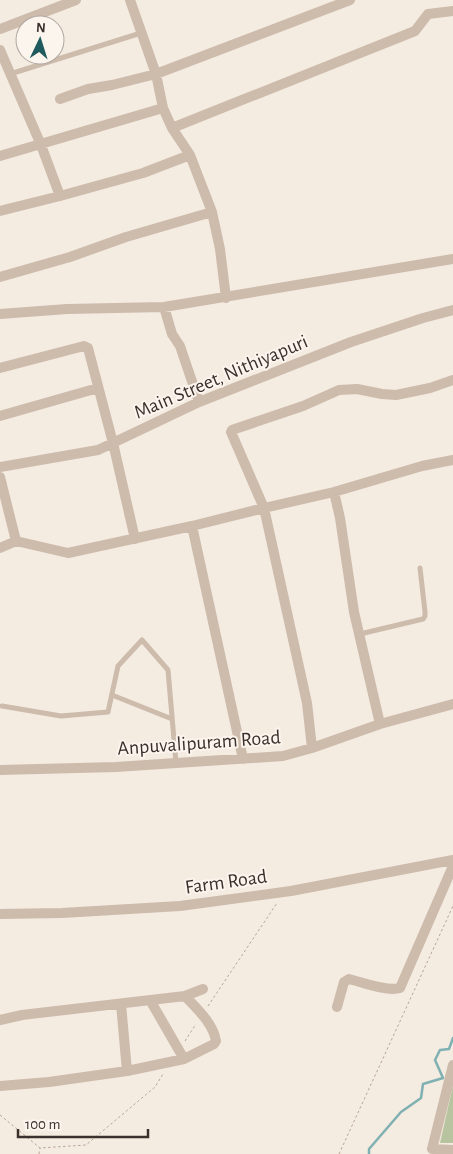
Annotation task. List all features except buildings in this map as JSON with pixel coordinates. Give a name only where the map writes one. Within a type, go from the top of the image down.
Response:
[{"type":"street","points":[[0,29],[76,0]]},
{"type":"street","points":[[130,0],[156,74],[163,108],[172,128],[190,155],[212,212],[220,249],[226,298]]},
{"type":"street","points":[[60,99],[88,89],[156,74],[350,0]]},
{"type":"street","points":[[172,128],[415,31],[428,14],[453,11]]},
{"type":"street","points":[[0,50],[41,145],[60,196]]},
{"type":"street","points":[[0,156],[163,108]]},
{"type":"street","points":[[0,211],[143,172],[190,155]]},
{"type":"street","points":[[0,277],[212,212]]},
{"type":"street","points":[[0,314],[68,309],[164,307],[453,260]]},
{"type":"street","points":[[164,307],[172,334],[180,346],[199,402]]},
{"type":"street","name":"Main Street, Nithiyapuri","points":[[0,467],[98,450],[199,402],[352,342],[453,310]]},
{"type":"street","points":[[0,368],[84,346],[88,348],[135,538]]},
{"type":"street","points":[[312,748],[307,703],[264,508],[231,432],[233,429],[303,406],[339,390],[357,389],[382,394],[396,394],[430,388],[453,380]]},
{"type":"street","points":[[0,416],[98,388]]},
{"type":"street","points":[[0,548],[16,541],[68,553],[334,492],[422,466],[453,460]]},
{"type":"street","points":[[0,477],[16,541]]},
{"type":"street","points":[[334,492],[340,518],[354,612],[380,724]]},
{"type":"street","points":[[192,526],[243,759]]},
{"type":"street","name":"Anpuvalipuram Road","points":[[0,770],[116,766],[282,756],[312,748],[380,724],[453,704]]},
{"type":"street","name":"Farm Road","points":[[0,914],[62,913],[180,906],[284,892],[453,860]]},
{"type":"street","points":[[337,1007],[344,982],[348,979],[385,988],[400,988],[453,866]]},
{"type":"street","points":[[0,1020],[22,1015],[185,996],[203,989]]},
{"type":"street","points":[[0,1086],[48,1082],[128,1071],[171,1062],[182,1055],[214,1044],[216,1038],[208,1023],[185,996]]},
{"type":"street","points":[[150,1000],[182,1055]]},
{"type":"street","points":[[121,1004],[128,1071]]},
{"type":"street","points":[[453,1065],[432,1149],[453,1150]]},
{"type":"lane","points":[[10,74],[141,33]]},
{"type":"lane","points":[[359,634],[423,619],[425,612],[420,568]]},
{"type":"lane","points":[[2,706],[61,716],[108,712],[118,666],[142,640],[168,670],[176,763]]},
{"type":"lane","points":[[112,695],[172,719]]},
{"type":"path","points":[[206,1009],[284,892]]},
{"type":"path","points":[[339,1154],[453,906]]},
{"type":"path","points":[[182,1055],[198,1021]]},
{"type":"path","points":[[0,1116],[40,1148],[86,1145],[154,1086],[171,1062]]},
{"type":"path","points":[[39,1154],[40,1148]]},
{"type":"green space","points":[[453,1085],[453,1143],[440,1143]]},
{"type":"waterway","points":[[369,1154],[369,1149],[401,1112],[421,1098],[423,1084],[443,1078],[435,1060],[440,1050],[449,1049],[453,1038]]}]
